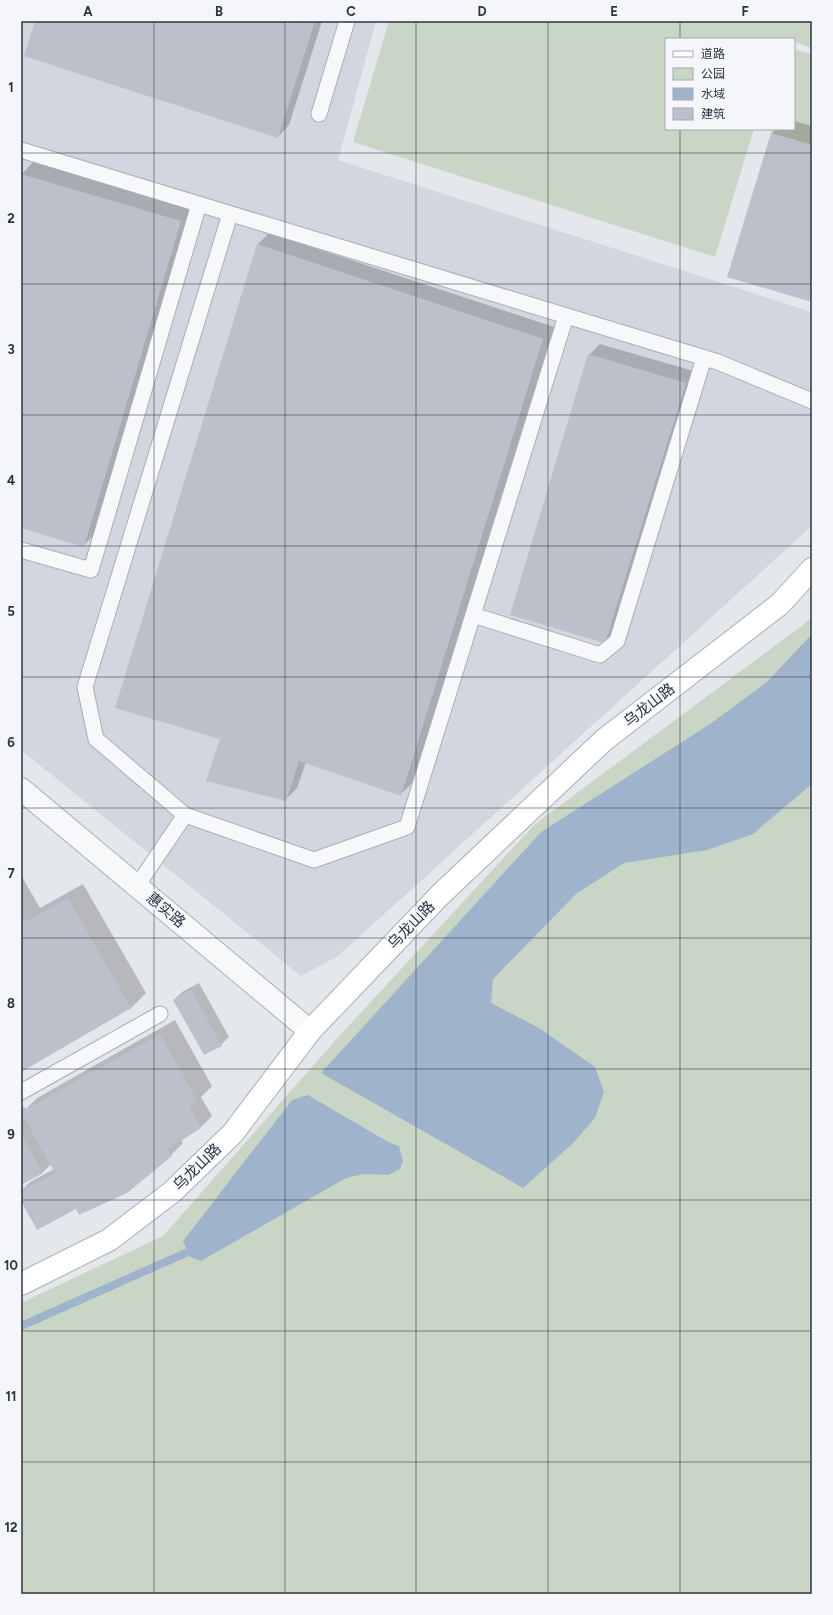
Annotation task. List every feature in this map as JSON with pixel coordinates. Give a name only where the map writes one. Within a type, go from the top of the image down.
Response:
[{"type":"street","name":"乌龙山路","points":[[21,1284],[109,1240],[172,1192],[233,1133],[310,1031],[440,895],[604,740],[780,604],[812,569]]},
{"type":"street","name":"惠实路","points":[[21,789],[310,1031]]},
{"type":"lane","points":[[319,114],[348,21]]},
{"type":"lane","points":[[21,150],[718,362],[812,402]]},
{"type":"lane","points":[[21,550],[91,570],[199,204]]},
{"type":"lane","points":[[230,214],[84,687],[96,739],[185,815],[314,860],[407,827],[566,316]]},
{"type":"lane","points":[[473,615],[600,655],[617,641],[704,358]]},
{"type":"lane","points":[[137,886],[185,815]]},
{"type":"lane","points":[[21,1092],[160,1014]]},
{"type":"shaded area","points":[[21,21],[376,21],[338,160],[812,312],[812,526],[338,956],[301,976],[21,750]]},
{"type":"green space","points":[[389,21],[812,21],[812,48],[795,42],[795,38],[665,38],[665,130],[754,130],[715,257],[353,142]]},
{"type":"green space","points":[[796,50],[812,54],[812,145],[771,133],[772,130],[795,130]]},
{"type":"green space","points":[[812,616],[812,1594],[21,1594],[21,1303],[163,1236],[342,1033],[534,825],[808,621]]},
{"type":"water","points":[[812,634],[812,784],[753,834],[707,850],[624,863],[576,894],[493,979],[491,1003],[539,1028],[595,1067],[604,1092],[595,1118],[572,1144],[523,1188],[321,1073],[541,832],[710,724],[767,682]]},
{"type":"water","points":[[308,1095],[390,1143],[399,1146],[403,1161],[400,1169],[388,1175],[364,1174],[346,1178],[201,1261],[190,1257],[183,1241],[292,1100]]},
{"type":"building","points":[[35,21],[315,21],[278,138],[24,56]]},
{"type":"building","points":[[771,133],[812,145],[812,302],[727,277]]},
{"type":"building","points":[[21,174],[181,221],[84,547],[21,528]]},
{"type":"building","points":[[257,244],[543,339],[401,796],[299,761],[286,801],[206,781],[220,739],[115,708]]},
{"type":"building","points":[[588,354],[686,383],[605,643],[510,615]]},
{"type":"building","points":[[68,898],[131,1008],[21,1072],[21,916],[25,922]]},
{"type":"building","points":[[191,990],[222,1046],[204,1055],[173,1000]]},
{"type":"building","points":[[160,1034],[198,1102],[189,1106],[201,1128],[168,1149],[172,1156],[127,1193],[79,1215],[76,1209],[37,1230],[21,1201],[21,1192],[55,1173],[21,1112]]},
{"type":"building","points":[[21,1133],[43,1173],[21,1185]]},
{"type":"waterway","points":[[21,1326],[188,1252]]}]
